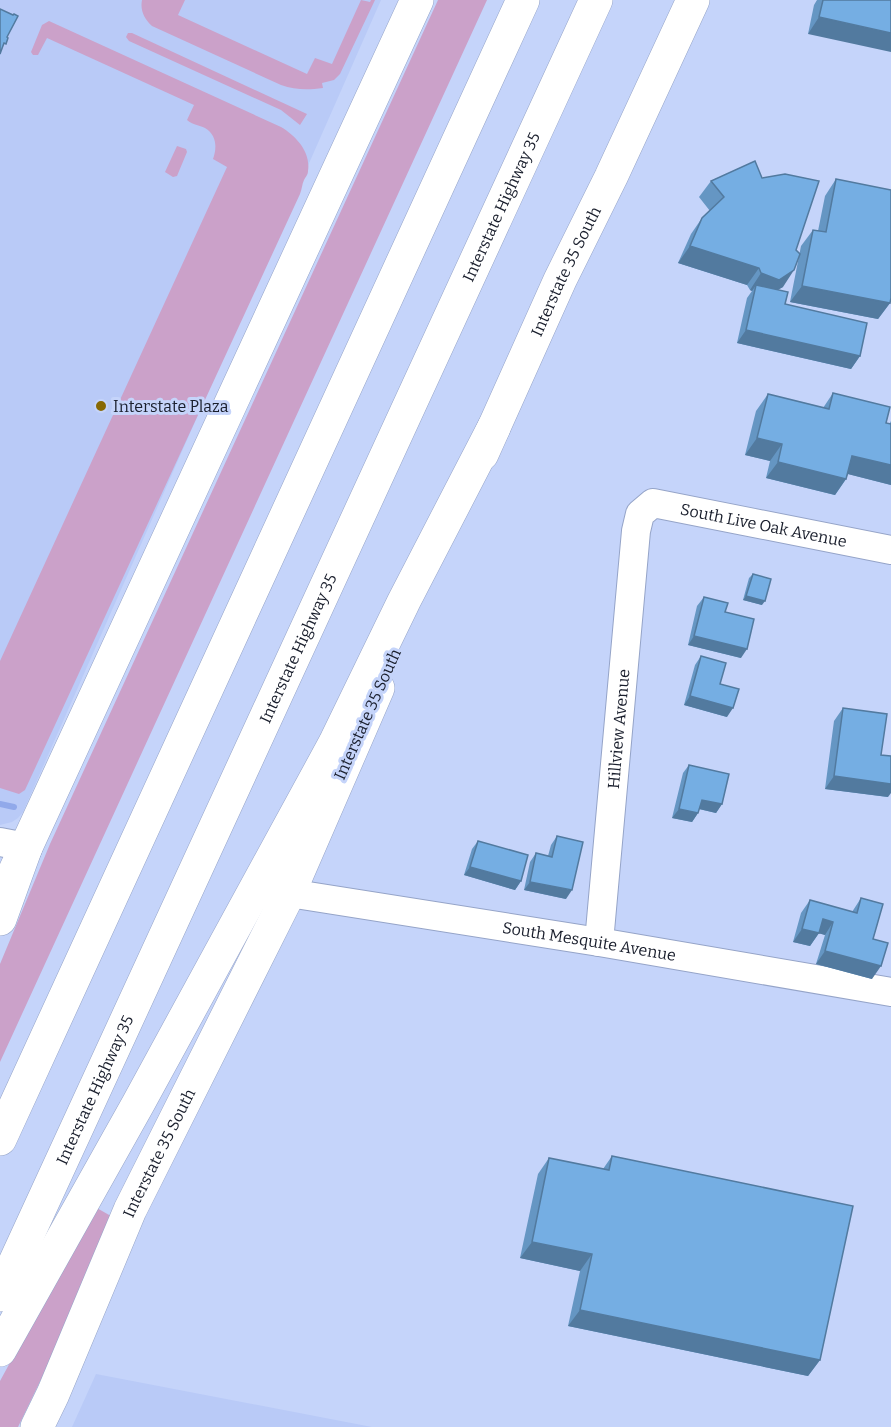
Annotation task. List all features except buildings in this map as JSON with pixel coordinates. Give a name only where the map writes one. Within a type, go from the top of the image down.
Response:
[{"type":"main road","points":[[0,904],[13,844],[295,261],[417,0]]},
{"type":"main road","points":[[0,1139],[523,0]]},
{"type":"main road","name":"Interstate Highway 35","points":[[0,1295],[596,0]]},
{"type":"main road","name":"Interstate 35 South","points":[[38,1427],[130,1210],[289,893],[560,280],[611,177],[693,0]]},
{"type":"main road","points":[[0,1350],[335,743],[404,601],[494,427]]},
{"type":"main road","points":[[0,919],[13,844]]},
{"type":"street","name":"South Live Oak Avenue","points":[[640,514],[653,503],[891,550]]},
{"type":"street","name":"Hillview Avenue","points":[[599,942],[636,531],[640,514]]},
{"type":"street","name":"South Mesquite Avenue","points":[[289,893],[599,942],[891,992]]},
{"type":"shaded area","name":"Interstate Plaza","points":[[0,0],[381,0],[23,812],[12,822],[0,825]]},
{"type":"shaded area","points":[[142,0],[185,0],[178,15],[307,74],[315,58],[332,64],[361,0],[370,2],[375,0],[340,74],[334,80],[322,83],[323,88],[307,89],[281,85],[152,26],[143,14]]},
{"type":"shaded area","points":[[438,0],[487,0],[0,1062],[0,964],[50,844]]},
{"type":"shaded area","points":[[49,21],[281,127],[292,135],[305,151],[308,174],[25,790],[19,794],[0,788],[0,661],[227,167],[213,159],[215,146],[212,134],[205,128],[187,120],[194,105],[47,38],[38,55],[33,55],[31,52],[42,25]]},
{"type":"shaded area","points":[[128,33],[307,114],[300,125],[281,110],[129,41],[126,37]]},
{"type":"shaded area","points":[[177,146],[186,149],[187,152],[177,176],[173,177],[165,172]]},
{"type":"shaded area","points":[[95,1207],[118,1220],[18,1427],[0,1427],[0,1381]]},
{"type":"shaded area","points":[[96,1374],[372,1427],[72,1427]]},
{"type":"waterway","points":[[0,804],[14,807]]},
{"type":"place","name":"Interstate Plaza","points":[[101,406]]}]
